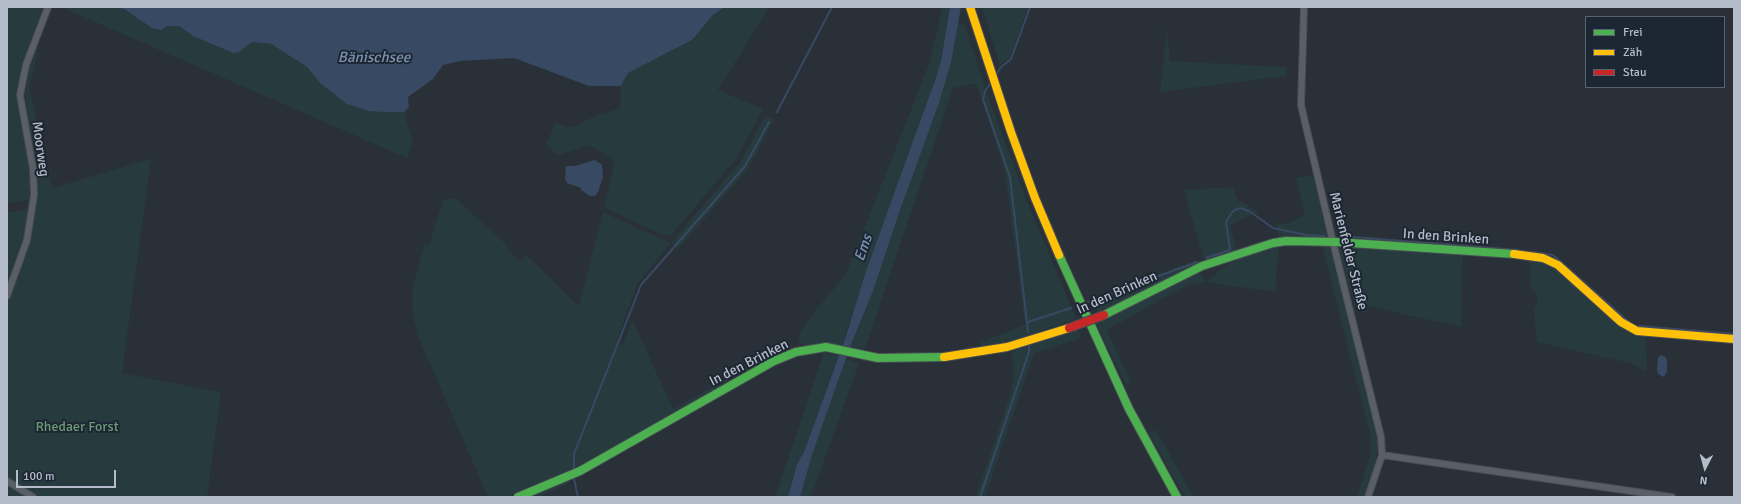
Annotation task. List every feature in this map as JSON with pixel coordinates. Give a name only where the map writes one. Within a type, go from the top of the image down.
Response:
[{"type":"street","name":"Moorweg","points":[[7,296],[27,240],[34,195],[33,169],[20,95],[26,65],[48,7]]},
{"type":"street","points":[[970,7],[997,91],[1035,198],[1083,311],[1129,409],[1177,497]]},
{"type":"street","name":"Marienfelder Straße","points":[[1304,7],[1301,105],[1381,436],[1382,455],[1368,497]]},
{"type":"street","name":"In den Brinken","points":[[518,497],[580,471],[774,361],[796,352],[822,348],[836,348],[853,354],[878,358],[945,357],[1007,347],[1069,328],[1104,315],[1158,290],[1202,266],[1273,243],[1286,241],[1333,242],[1517,254],[1543,258],[1558,265],[1621,322],[1637,331],[1734,339]]},
{"type":"street","points":[[1382,455],[1672,497]]},
{"type":"street","points":[[7,481],[33,497]]},
{"type":"green space","points":[[7,7],[43,7],[23,64],[16,95],[29,170],[29,200],[7,204]]},
{"type":"green space","points":[[61,7],[115,7],[124,9],[152,28],[179,26],[193,36],[226,51],[239,52],[252,42],[271,44],[307,67],[320,83],[385,112],[404,112],[413,143],[407,158]]},
{"type":"green space","points":[[725,7],[769,7],[718,90],[763,109],[737,158],[672,234],[668,236],[662,235],[604,207],[615,161],[589,145],[558,155],[546,145],[556,122],[566,127],[574,127],[597,115],[620,109],[621,86],[628,73],[692,40],[713,15]]},
{"type":"green space","points":[[942,7],[950,7],[941,61],[864,277],[842,345],[827,343],[806,346],[799,343],[800,332],[815,311],[846,274],[930,62]]},
{"type":"green space","points":[[982,7],[1028,7],[1010,57],[1000,65]]},
{"type":"green space","points":[[958,23],[964,24],[988,96],[1027,201],[1076,319],[1017,339],[981,348],[980,342],[1025,325],[1005,171],[976,83],[953,88],[865,349],[850,347],[873,291],[899,213],[938,106],[951,63]]},
{"type":"green space","points":[[1167,27],[1170,61],[1286,67],[1286,76],[1160,92]]},
{"type":"green space","name":"Rhedaer Forst","points":[[38,51],[29,87],[52,188],[151,159],[122,373],[221,392],[207,497],[7,497],[7,213],[36,207],[36,169],[25,94],[30,66],[35,52]]},
{"type":"green space","points":[[768,117],[775,119],[748,169],[678,249],[671,243],[741,161],[763,120]]},
{"type":"green space","points":[[1313,175],[1327,235],[1324,239],[1279,237],[1276,223],[1287,224],[1305,215],[1296,178]]},
{"type":"green space","points":[[1233,187],[1237,199],[1258,212],[1230,225],[1237,251],[1208,260],[1203,257],[1184,190]]},
{"type":"green space","points":[[455,198],[508,246],[506,248],[520,261],[526,255],[579,306],[603,212],[671,243],[638,283],[617,340],[623,345],[632,319],[673,409],[771,354],[792,345],[792,350],[578,467],[507,497],[488,497],[418,336],[413,315],[413,285],[425,244],[429,245],[443,200]]},
{"type":"green space","points":[[1279,244],[1275,292],[1205,282],[1187,285],[1107,330],[1131,383],[1126,384],[1095,322],[1166,290],[1199,272],[1206,282],[1233,260]]},
{"type":"green space","points":[[1322,245],[1330,246],[1377,435],[1378,446],[1375,466],[1364,497],[1357,497],[1371,452],[1370,434]]},
{"type":"green space","points":[[1345,246],[1463,254],[1461,298],[1462,327],[1354,303],[1339,250]]},
{"type":"green space","points":[[1529,259],[1542,261],[1557,269],[1619,325],[1636,334],[1646,335],[1647,372],[1630,363],[1537,342],[1534,309],[1538,303],[1536,293],[1531,288]]},
{"type":"green space","points":[[1197,260],[1198,265],[1098,312],[1092,299]]},
{"type":"green space","points":[[1077,329],[1082,338],[1034,353],[985,497],[976,497],[1012,389],[1014,371],[1012,354],[1013,348]]},
{"type":"green space","points":[[824,352],[838,356],[804,452],[797,464],[788,497],[775,497]]},
{"type":"green space","points":[[846,359],[859,363],[811,497],[800,497],[812,455]]},
{"type":"green space","points":[[1156,430],[1194,497],[1185,497],[1149,433]]},
{"type":"green space","points":[[569,479],[570,483],[548,493],[537,497],[527,497]]},
{"type":"water","name":"Bänischsee","points":[[115,7],[725,7],[713,15],[692,40],[628,73],[621,86],[589,86],[514,58],[460,61],[443,65],[433,79],[408,97],[409,107],[404,112],[385,112],[369,111],[347,104],[320,83],[307,67],[271,44],[252,42],[239,52],[233,53],[193,36],[179,26],[167,26],[161,30],[152,28],[124,9]]},
{"type":"water","points":[[950,7],[961,7],[951,63],[938,106],[899,213],[873,291],[850,347],[812,455],[800,497],[788,497],[797,464],[804,452],[846,336],[864,277],[935,80],[941,61]]},
{"type":"water","points":[[595,160],[602,165],[603,177],[598,192],[595,196],[590,196],[581,190],[581,188],[567,183],[565,179],[566,166],[575,166]]},
{"type":"water","points":[[1661,355],[1666,357],[1667,363],[1667,371],[1664,377],[1658,374],[1657,370],[1658,357]]},
{"type":"waterway","points":[[777,112],[832,7]]},
{"type":"waterway","points":[[995,76],[1001,67],[1011,59],[1030,7]]},
{"type":"waterway","points":[[992,81],[985,91],[983,99],[1010,177],[1028,332]]},
{"type":"waterway","points":[[574,469],[574,454],[641,285],[745,166],[769,122]]},
{"type":"waterway","points":[[1206,258],[1230,250],[1226,222],[1233,211],[1240,208],[1249,211],[1273,228],[1306,235],[1324,236]]},
{"type":"waterway","points":[[1340,236],[1518,250]]},
{"type":"waterway","points":[[1534,252],[1553,255],[1629,322]]},
{"type":"waterway","points":[[1088,302],[1197,262]]},
{"type":"waterway","points":[[1028,322],[1071,308]]},
{"type":"waterway","points":[[1639,326],[1734,334]]},
{"type":"waterway","points":[[980,497],[1029,352],[1029,346]]},
{"type":"waterway","points":[[574,479],[578,497]]},
{"type":"traffic: fast","points":[[1104,315],[1202,266],[1273,243],[1286,241],[1337,242],[1514,254]]},
{"type":"traffic: fast","points":[[1059,255],[1129,409],[1177,497]]},
{"type":"traffic: fast","points":[[518,497],[580,471],[774,361],[796,352],[826,347],[878,358],[944,357]]},
{"type":"traffic: slow","points":[[970,7],[1011,132],[1035,198],[1059,255]]},
{"type":"traffic: slow","points":[[1514,254],[1543,258],[1558,265],[1621,322],[1637,331],[1734,339]]},
{"type":"traffic: slow","points":[[944,357],[1007,347],[1069,328]]},
{"type":"traffic: jam","points":[[1069,328],[1104,315]]},
{"type":"water label","name":"Ems","points":[[864,248]]}]
